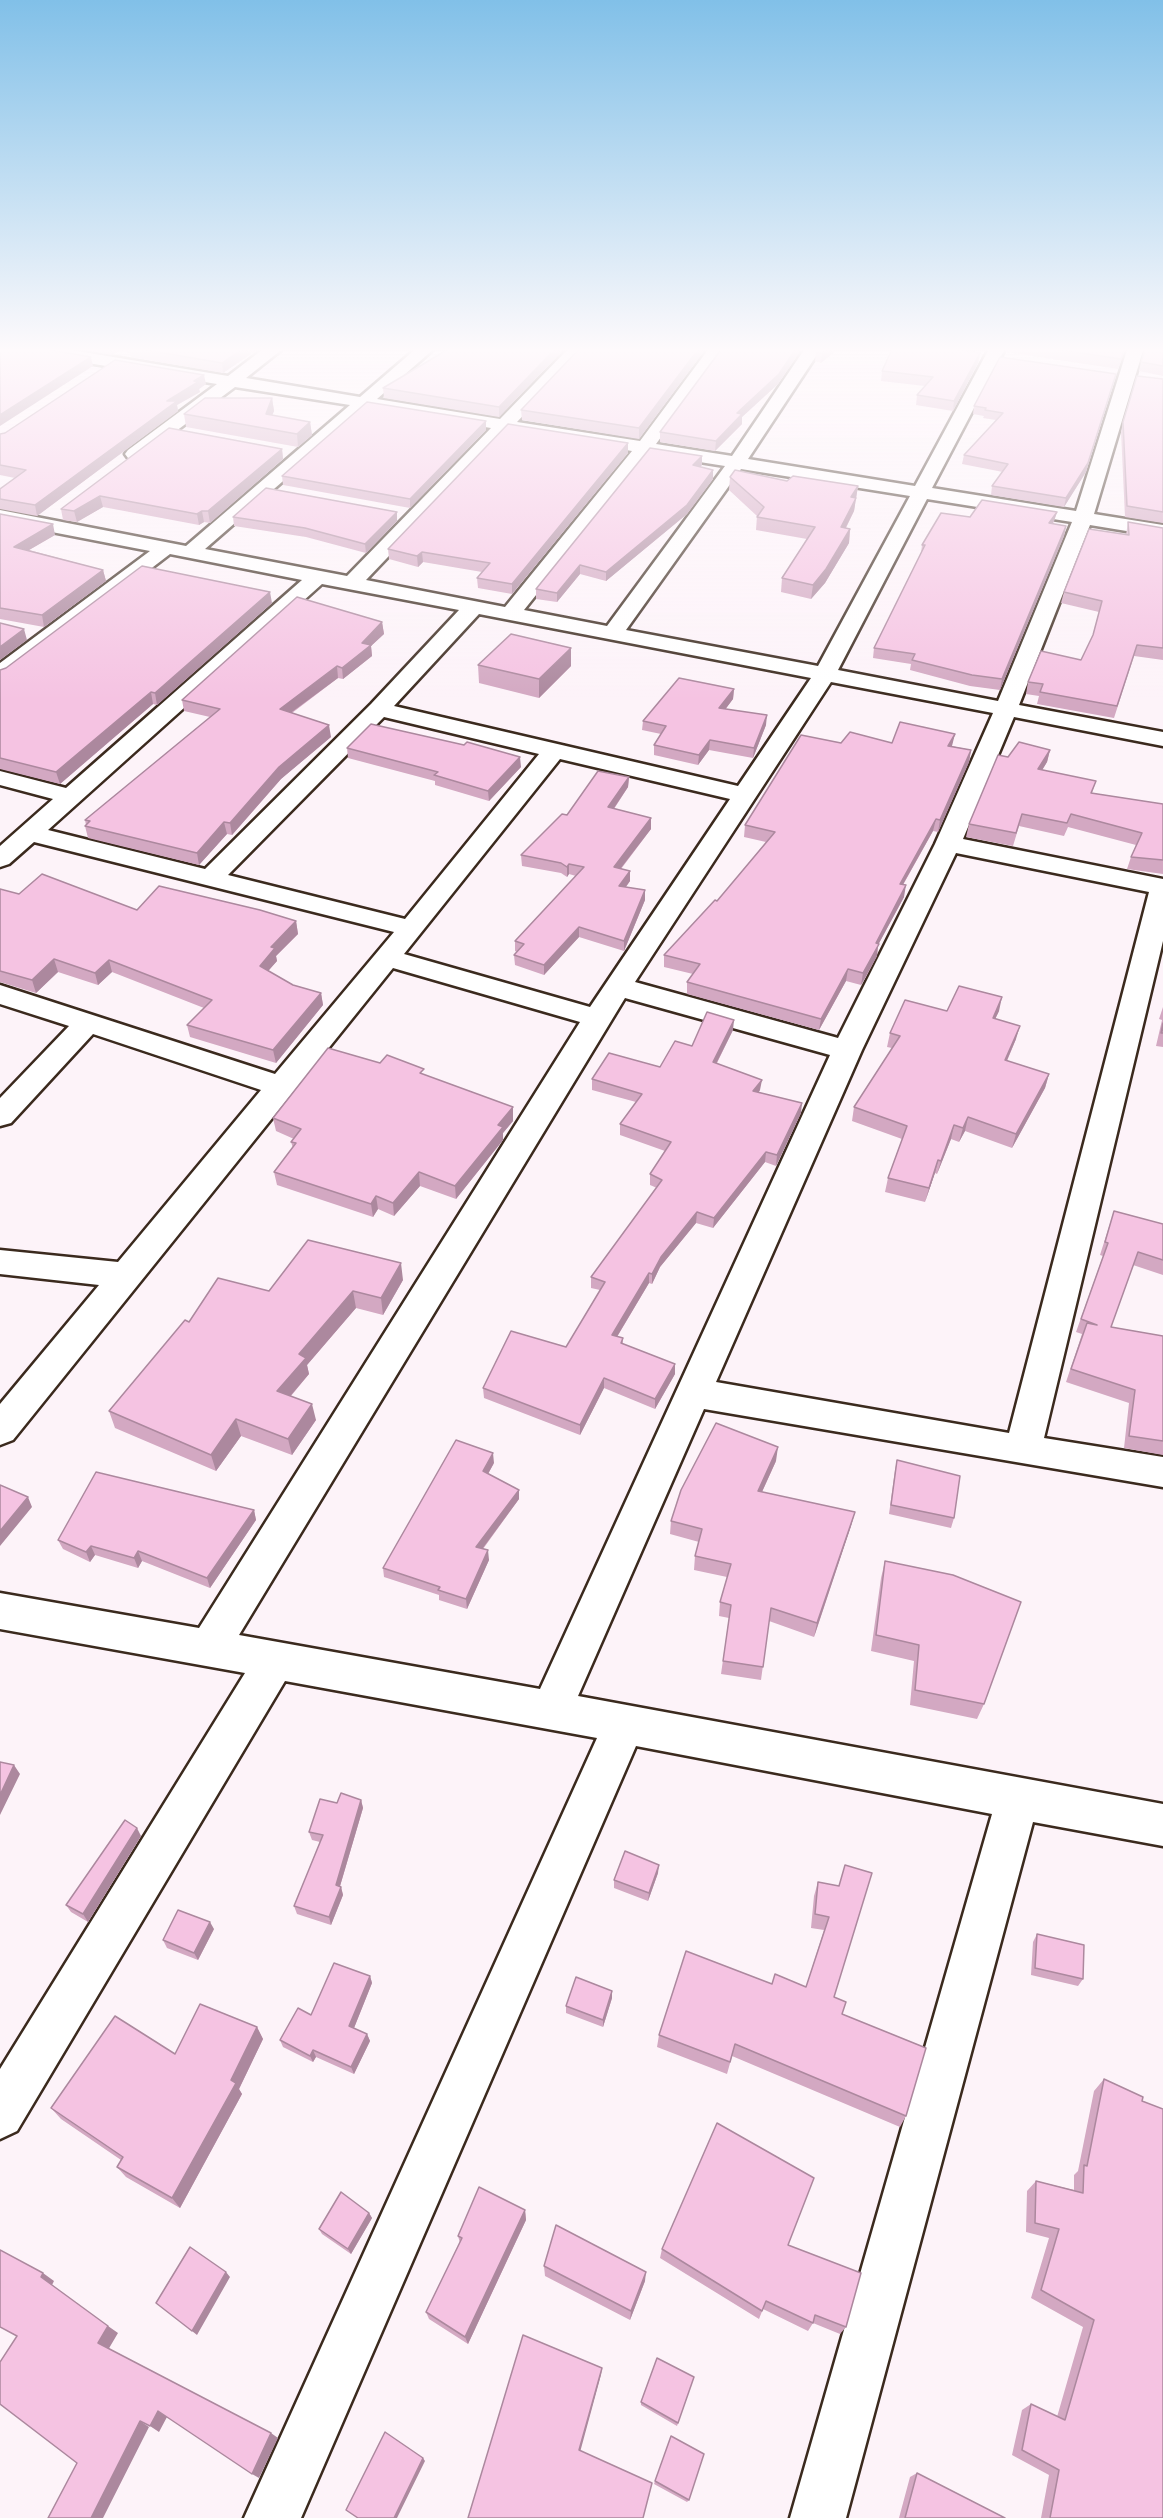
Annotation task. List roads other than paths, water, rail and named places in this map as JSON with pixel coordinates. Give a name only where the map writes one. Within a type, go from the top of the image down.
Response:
[{"type":"street","points":[[190,552],[290,465]]},
{"type":"street","points":[[352,584],[467,465]]},
{"type":"street","points":[[510,614],[631,465]]},
{"type":"street","points":[[613,633],[735,465]]},
{"type":"street","points":[[752,465],[1163,531]]},
{"type":"street","points":[[208,1648],[597,1018],[824,675],[935,465]]},
{"type":"street","points":[[551,1710],[847,1050],[948,844],[1006,710],[1083,518],[1100,465]]},
{"type":"street","points":[[263,489],[285,493]]},
{"type":"street","points":[[42,524],[60,511]]},
{"type":"street","points":[[394,513],[416,517]]},
{"type":"street","points":[[0,516],[1163,739]]},
{"type":"street","points":[[0,673],[166,548]]},
{"type":"street","points":[[0,859],[318,577]]},
{"type":"street","points":[[211,877],[379,710],[474,607]]},
{"type":"street","points":[[20,630],[50,636]]},
{"type":"street","points":[[379,710],[745,795]]},
{"type":"street","points":[[0,1430],[124,1275],[387,958],[554,751]]},
{"type":"street","points":[[0,778],[70,796]]},
{"type":"street","points":[[30,833],[410,928]]},
{"type":"street","points":[[948,844],[1163,887],[1023,1450]]},
{"type":"street","points":[[387,958],[597,1018]]},
{"type":"street","points":[[619,987],[847,1050]]},
{"type":"street","points":[[0,994],[281,1086]]},
{"type":"street","points":[[0,1116],[87,1024]]},
{"type":"street","points":[[0,1262],[124,1275]]},
{"type":"street","points":[[694,1393],[1163,1472]]},
{"type":"street","points":[[0,1611],[551,1710],[1163,1825]]},
{"type":"street","points":[[0,2114],[274,1661]]},
{"type":"street","points":[[272,2518],[624,1725]]},
{"type":"street","points":[[818,2518],[1018,1798]]}]
